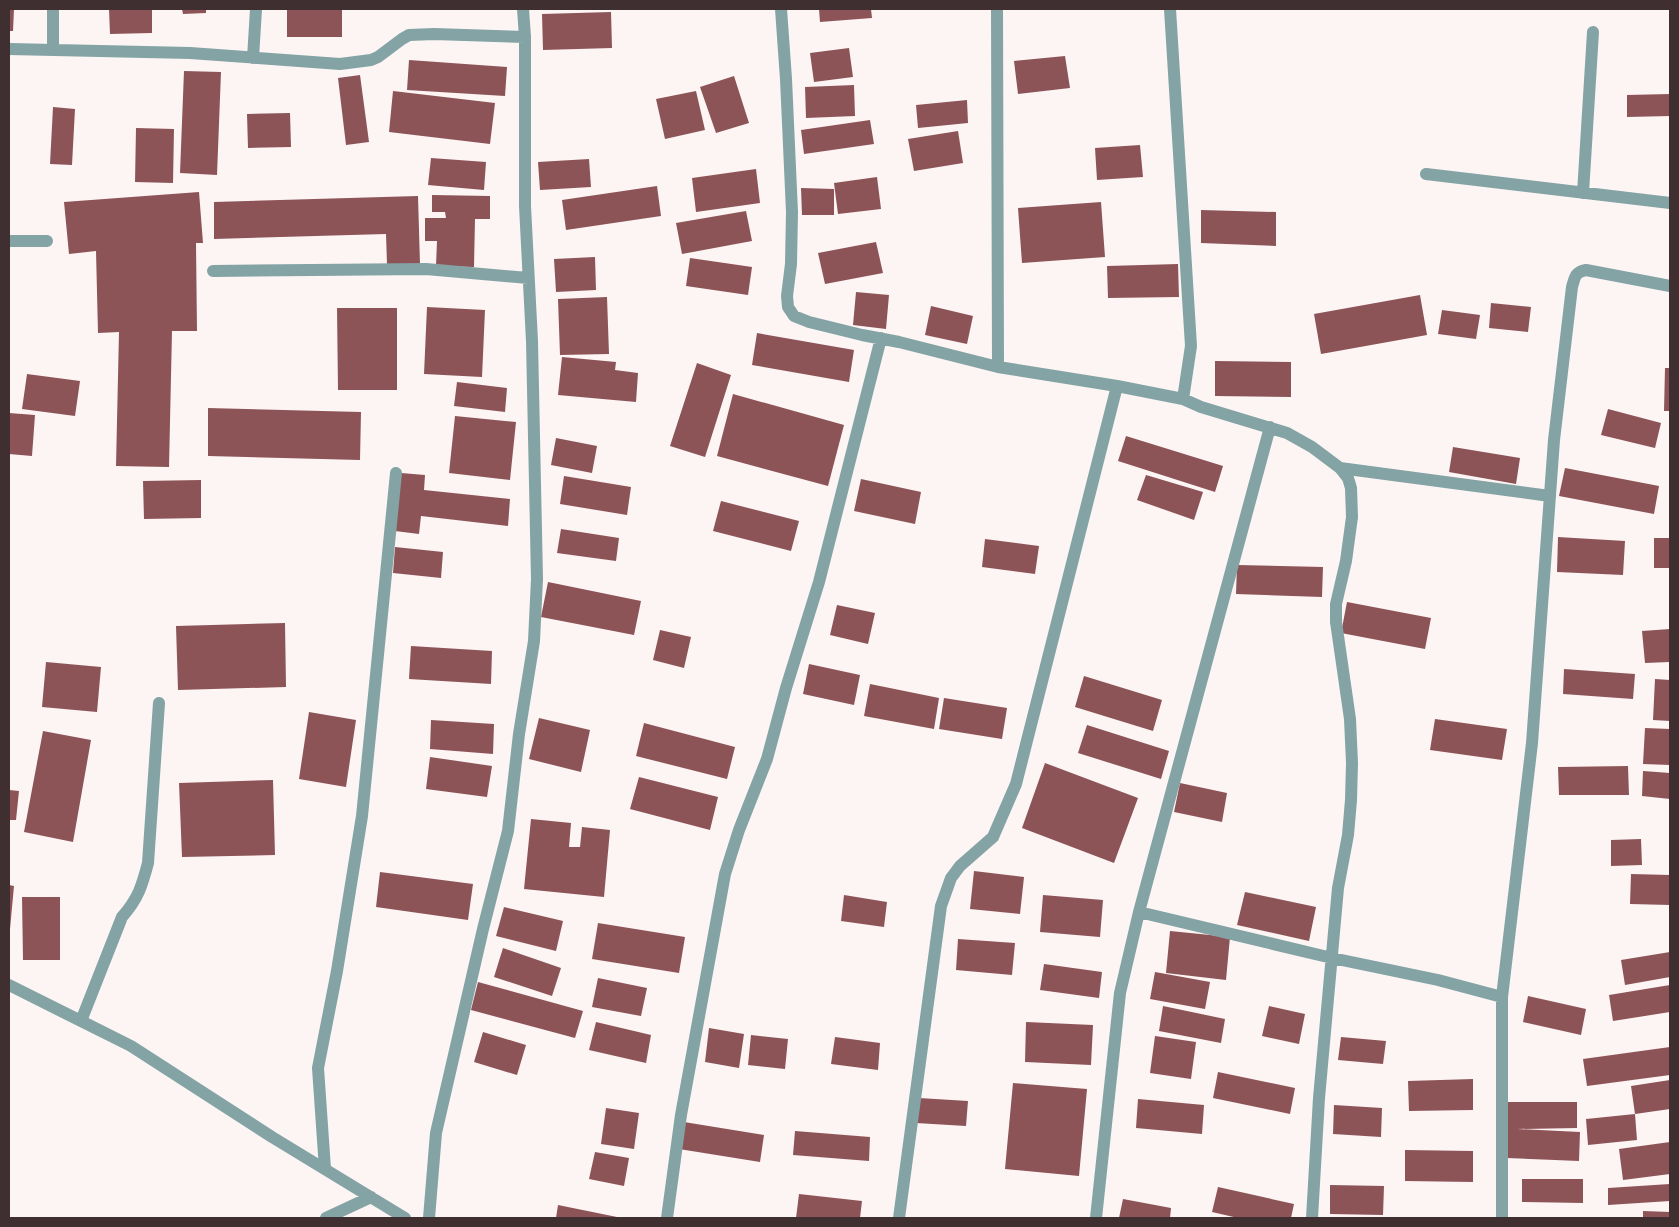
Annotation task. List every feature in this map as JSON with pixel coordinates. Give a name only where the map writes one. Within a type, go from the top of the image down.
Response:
[{"type":"street","points":[[53,9],[53,50]]},
{"type":"street","points":[[254,58],[256,9]]},
{"type":"street","points":[[429,1218],[436,1133],[483,929],[508,831],[519,734],[534,641],[537,579],[532,341],[525,206],[525,37],[523,9]]},
{"type":"street","points":[[781,9],[787,88],[792,212],[787,296],[788,307],[794,316],[809,322],[998,367],[1117,386],[1183,399],[1201,407],[1287,433],[1312,447],[1340,468],[1348,478],[1351,488],[1351,526],[1346,561],[1336,604],[1336,622],[1350,719],[1352,763],[1348,834],[1338,888],[1319,1098],[1312,1218]]},
{"type":"street","points":[[997,9],[998,367]]},
{"type":"street","points":[[1170,9],[1191,346],[1183,399]]},
{"type":"street","points":[[1583,193],[1593,32]]},
{"type":"street","points":[[9,49],[190,53],[340,64],[378,58],[402,38],[409,35],[525,37]]},
{"type":"street","points":[[1426,174],[1670,203]]},
{"type":"street","points":[[9,241],[47,241]]},
{"type":"street","points":[[213,271],[426,269],[528,278]]},
{"type":"street","points":[[1502,1218],[1502,998],[1532,743],[1554,440],[1572,288],[1576,274],[1586,270],[1670,286]]},
{"type":"street","points":[[667,1218],[681,1115],[725,874],[739,830],[767,759],[786,688],[819,582],[882,338]]},
{"type":"street","points":[[899,1218],[941,906],[951,878],[960,866],[993,836],[1016,784],[1117,386]]},
{"type":"street","points":[[1096,1218],[1120,993],[1139,912],[1270,427]]},
{"type":"street","points":[[1340,468],[1550,496]]},
{"type":"street","points":[[325,1168],[318,1068],[337,971],[362,816],[396,473]]},
{"type":"street","points":[[81,1021],[122,917],[134,905],[148,863],[159,703]]},
{"type":"street","points":[[1139,912],[1332,958],[1438,980],[1502,998]]},
{"type":"street","points":[[9,985],[131,1046],[272,1137],[405,1218]]},
{"type":"street","points":[[326,1218],[371,1197]]},
{"type":"building","points":[[9,9],[14,9],[13,31],[9,31]]},
{"type":"building","points":[[109,9],[152,9],[152,33],[110,34]]},
{"type":"building","points":[[182,9],[206,9],[206,13],[183,14]]},
{"type":"building","points":[[287,9],[342,9],[342,37],[287,37]]},
{"type":"building","points":[[819,9],[871,9],[872,18],[820,22]]},
{"type":"building","points":[[611,12],[612,48],[543,50],[542,14]]},
{"type":"building","points":[[849,48],[853,77],[814,82],[810,53]]},
{"type":"building","points":[[1065,56],[1070,88],[1018,94],[1014,61]]},
{"type":"building","points":[[409,60],[507,67],[505,96],[407,90]]},
{"type":"building","points":[[184,71],[221,72],[217,175],[180,173]]},
{"type":"building","points":[[360,75],[369,142],[346,145],[338,78]]},
{"type":"building","points":[[734,76],[749,123],[716,133],[700,87]]},
{"type":"building","points":[[854,85],[855,116],[806,118],[805,87]]},
{"type":"building","points":[[393,91],[495,103],[490,144],[389,132]]},
{"type":"building","points":[[696,91],[705,130],[665,139],[656,99]]},
{"type":"building","points":[[1670,94],[1670,116],[1627,117],[1627,95]]},
{"type":"building","points":[[967,100],[968,123],[918,128],[916,105]]},
{"type":"building","points":[[53,107],[75,109],[72,165],[50,164]]},
{"type":"building","points":[[290,113],[291,147],[248,148],[247,114]]},
{"type":"building","points":[[870,120],[874,144],[804,154],[801,130]]},
{"type":"building","points":[[136,128],[174,129],[173,183],[135,182]]},
{"type":"building","points":[[958,131],[963,163],[914,171],[908,139]]},
{"type":"building","points":[[1140,145],[1143,177],[1097,180],[1095,148]]},
{"type":"building","points":[[431,158],[486,162],[484,190],[428,185]]},
{"type":"building","points":[[589,159],[591,187],[540,190],[538,162]]},
{"type":"building","points":[[756,169],[760,203],[696,212],[692,178]]},
{"type":"building","points":[[877,177],[881,209],[838,214],[834,183]]},
{"type":"building","points":[[657,186],[661,216],[566,230],[562,200]]},
{"type":"building","points":[[801,188],[834,189],[834,215],[802,215]]},
{"type":"building","points":[[199,192],[203,243],[196,243],[197,331],[172,331],[169,467],[116,466],[119,332],[98,333],[96,251],[69,254],[64,202]]},
{"type":"building","points":[[432,195],[490,196],[490,219],[475,219],[474,267],[436,266],[437,241],[425,241],[425,218],[446,218],[445,212],[432,212]]},
{"type":"building","points":[[418,196],[420,264],[387,264],[386,234],[214,239],[214,202]]},
{"type":"building","points":[[1101,202],[1105,257],[1022,263],[1018,208]]},
{"type":"building","points":[[1201,210],[1276,212],[1276,246],[1201,243]]},
{"type":"building","points":[[746,211],[752,241],[682,254],[676,223]]},
{"type":"building","points":[[876,242],[883,273],[825,284],[818,253]]},
{"type":"building","points":[[595,257],[596,290],[556,292],[554,259]]},
{"type":"building","points":[[690,258],[752,267],[748,295],[686,286]]},
{"type":"building","points":[[1178,264],[1179,297],[1108,298],[1107,266]]},
{"type":"building","points":[[856,292],[889,295],[886,329],[853,325]]},
{"type":"building","points":[[1420,295],[1427,335],[1321,354],[1314,314]]},
{"type":"building","points":[[607,297],[609,354],[560,355],[558,299]]},
{"type":"building","points":[[1491,303],[1531,307],[1528,332],[1489,328]]},
{"type":"building","points":[[931,306],[973,316],[967,344],[925,335]]},
{"type":"building","points":[[427,307],[485,310],[482,377],[424,374]]},
{"type":"building","points":[[337,308],[397,308],[397,390],[338,390]]},
{"type":"building","points":[[1442,310],[1480,315],[1476,339],[1438,334]]},
{"type":"building","points":[[757,333],[854,350],[849,382],[752,365]]},
{"type":"building","points":[[562,357],[616,362],[615,370],[638,373],[636,402],[558,395]]},
{"type":"building","points":[[1215,361],[1291,362],[1291,397],[1215,396]]},
{"type":"building","points":[[697,363],[731,375],[705,457],[670,446]]},
{"type":"building","points":[[1665,368],[1670,368],[1670,411],[1664,411]]},
{"type":"building","points":[[27,374],[80,381],[75,416],[22,409]]},
{"type":"building","points":[[457,382],[507,388],[505,412],[454,406]]},
{"type":"building","points":[[733,394],[844,425],[828,486],[717,456]]},
{"type":"building","points":[[208,408],[361,412],[360,460],[208,456]]},
{"type":"building","points":[[1608,409],[1661,423],[1655,448],[1601,435]]},
{"type":"building","points":[[9,413],[35,415],[32,456],[9,454]]},
{"type":"building","points":[[455,416],[516,422],[510,480],[449,473]]},
{"type":"building","points":[[1126,436],[1223,466],[1215,492],[1118,461]]},
{"type":"building","points":[[556,438],[597,446],[592,473],[551,465]]},
{"type":"building","points":[[1453,447],[1520,458],[1516,484],[1449,472]]},
{"type":"building","points":[[1565,468],[1659,486],[1654,514],[1559,496]]},
{"type":"building","points":[[401,473],[425,475],[424,490],[510,499],[508,526],[421,516],[419,534],[395,531]]},
{"type":"building","points":[[1146,475],[1203,492],[1194,520],[1137,500]]},
{"type":"building","points":[[564,476],[631,487],[627,515],[560,504]]},
{"type":"building","points":[[861,479],[921,492],[915,524],[854,511]]},
{"type":"building","points":[[201,480],[201,518],[144,519],[143,481]]},
{"type":"building","points":[[721,501],[799,521],[791,551],[713,531]]},
{"type":"building","points":[[561,529],[619,538],[616,561],[557,553]]},
{"type":"building","points":[[1558,537],[1625,541],[1623,575],[1557,572]]},
{"type":"building","points":[[1654,538],[1670,538],[1670,568],[1654,568]]},
{"type":"building","points":[[985,539],[1039,546],[1035,574],[982,567]]},
{"type":"building","points":[[395,547],[443,552],[441,578],[393,573]]},
{"type":"building","points":[[1237,565],[1323,567],[1322,597],[1236,594]]},
{"type":"building","points":[[548,582],[641,601],[634,635],[541,617]]},
{"type":"building","points":[[1347,602],[1431,618],[1425,649],[1341,633]]},
{"type":"building","points":[[837,605],[875,613],[868,644],[830,635]]},
{"type":"building","points":[[285,623],[286,687],[178,690],[176,626]]},
{"type":"building","points":[[1670,629],[1670,662],[1645,663],[1642,631]]},
{"type":"building","points":[[660,630],[691,637],[684,668],[653,660]]},
{"type":"building","points":[[411,646],[492,651],[491,684],[409,679]]},
{"type":"building","points":[[46,662],[101,667],[97,712],[42,707]]},
{"type":"building","points":[[809,664],[860,675],[854,705],[803,694]]},
{"type":"building","points":[[1564,669],[1635,674],[1633,699],[1563,694]]},
{"type":"building","points":[[1084,676],[1162,700],[1153,731],[1075,707]]},
{"type":"building","points":[[1655,679],[1670,680],[1670,721],[1653,720]]},
{"type":"building","points":[[870,684],[939,698],[934,729],[864,716]]},
{"type":"building","points":[[944,698],[1007,708],[1002,739],[939,729]]},
{"type":"building","points":[[309,712],[356,720],[346,787],[299,779]]},
{"type":"building","points":[[539,718],[590,730],[581,772],[529,759]]},
{"type":"building","points":[[1435,719],[1507,729],[1502,760],[1430,750]]},
{"type":"building","points":[[431,720],[494,724],[493,754],[430,749]]},
{"type":"building","points":[[644,723],[735,747],[727,779],[636,756]]},
{"type":"building","points":[[1087,725],[1169,751],[1161,779],[1078,753]]},
{"type":"building","points":[[1645,728],[1670,729],[1670,765],[1643,764]]},
{"type":"building","points":[[43,731],[91,740],[73,842],[24,832]]},
{"type":"building","points":[[430,757],[492,766],[487,797],[426,789]]},
{"type":"building","points":[[1045,763],[1138,798],[1114,863],[1022,828]]},
{"type":"building","points":[[1628,766],[1629,795],[1559,795],[1558,767]]},
{"type":"building","points":[[1643,771],[1670,773],[1670,799],[1642,796]]},
{"type":"building","points":[[639,777],[718,797],[710,830],[630,809]]},
{"type":"building","points":[[273,780],[275,855],[182,857],[179,783]]},
{"type":"building","points":[[1180,783],[1227,793],[1222,822],[1174,812]]},
{"type":"building","points":[[9,790],[19,791],[16,820],[9,820]]},
{"type":"building","points":[[531,819],[571,823],[569,847],[580,847],[582,827],[610,830],[604,897],[524,889]]},
{"type":"building","points":[[1641,839],[1642,865],[1611,866],[1611,840]]},
{"type":"building","points":[[974,871],[1024,877],[1020,914],[970,909]]},
{"type":"building","points":[[380,872],[473,884],[468,920],[376,907]]},
{"type":"building","points":[[1631,874],[1670,875],[1670,905],[1630,904]]},
{"type":"building","points":[[9,885],[14,886],[10,929],[9,929]]},
{"type":"building","points":[[1245,892],[1316,907],[1309,941],[1237,925]]},
{"type":"building","points":[[844,895],[887,902],[884,927],[841,921]]},
{"type":"building","points":[[1043,895],[1103,900],[1100,937],[1040,932]]},
{"type":"building","points":[[22,897],[60,897],[60,960],[23,960]]},
{"type":"building","points":[[504,907],[563,921],[556,951],[496,936]]},
{"type":"building","points":[[598,923],[685,937],[679,973],[592,959]]},
{"type":"building","points":[[1170,931],[1230,937],[1226,980],[1166,973]]},
{"type":"building","points":[[958,939],[1015,943],[1012,975],[956,970]]},
{"type":"building","points":[[503,948],[561,968],[552,996],[494,977]]},
{"type":"building","points":[[1670,952],[1670,977],[1625,985],[1621,960]]},
{"type":"building","points":[[1044,964],[1102,972],[1099,998],[1040,990]]},
{"type":"building","points":[[1155,972],[1210,982],[1205,1009],[1150,999]]},
{"type":"building","points":[[598,978],[647,988],[641,1016],[592,1007]]},
{"type":"building","points":[[478,982],[583,1011],[575,1038],[471,1010]]},
{"type":"building","points":[[1670,985],[1670,1012],[1613,1021],[1609,995]]},
{"type":"building","points":[[1528,996],[1586,1009],[1581,1035],[1523,1022]]},
{"type":"building","points":[[1163,1006],[1225,1019],[1221,1043],[1159,1031]]},
{"type":"building","points":[[1269,1006],[1305,1014],[1299,1044],[1262,1036]]},
{"type":"building","points":[[596,1022],[651,1035],[646,1063],[589,1050]]},
{"type":"building","points":[[1026,1022],[1093,1025],[1091,1065],[1025,1062]]},
{"type":"building","points":[[709,1028],[744,1034],[739,1068],[705,1062]]},
{"type":"building","points":[[483,1032],[526,1045],[517,1075],[474,1062]]},
{"type":"building","points":[[751,1035],[788,1039],[785,1069],[748,1065]]},
{"type":"building","points":[[1155,1036],[1196,1042],[1191,1079],[1150,1073]]},
{"type":"building","points":[[835,1037],[880,1043],[878,1070],[831,1064]]},
{"type":"building","points":[[1341,1037],[1386,1041],[1383,1064],[1338,1060]]},
{"type":"building","points":[[1670,1047],[1670,1075],[1587,1086],[1583,1059]]},
{"type":"building","points":[[1218,1072],[1295,1088],[1290,1114],[1213,1098]]},
{"type":"building","points":[[1473,1079],[1473,1110],[1409,1111],[1408,1081]]},
{"type":"building","points":[[1670,1080],[1670,1109],[1635,1114],[1631,1086]]},
{"type":"building","points":[[1013,1083],[1087,1089],[1079,1176],[1005,1169]]},
{"type":"building","points":[[919,1098],[968,1101],[966,1126],[916,1123]]},
{"type":"building","points":[[1138,1099],[1204,1105],[1202,1134],[1136,1128]]},
{"type":"building","points":[[1508,1102],[1577,1102],[1577,1128],[1517,1129],[1580,1132],[1579,1161],[1507,1158]]},
{"type":"building","points":[[1334,1105],[1382,1108],[1381,1137],[1333,1134]]},
{"type":"building","points":[[606,1108],[639,1113],[634,1149],[601,1144]]},
{"type":"building","points":[[1635,1114],[1637,1140],[1588,1145],[1586,1119]]},
{"type":"building","points":[[684,1122],[764,1135],[760,1162],[679,1149]]},
{"type":"building","points":[[795,1131],[870,1137],[869,1161],[793,1155]]},
{"type":"building","points":[[1670,1142],[1670,1174],[1623,1180],[1619,1149]]},
{"type":"building","points":[[1405,1150],[1473,1151],[1473,1182],[1405,1181]]},
{"type":"building","points":[[595,1152],[629,1158],[624,1186],[589,1179]]},
{"type":"building","points":[[1522,1179],[1583,1179],[1583,1203],[1522,1202]]},
{"type":"building","points":[[1670,1184],[1670,1201],[1608,1205],[1608,1188]]},
{"type":"building","points":[[1330,1185],[1384,1186],[1383,1215],[1330,1214]]},
{"type":"building","points":[[1218,1187],[1294,1204],[1291,1218],[1238,1218],[1212,1212]]},
{"type":"building","points":[[799,1194],[862,1201],[860,1218],[796,1218]]},
{"type":"building","points":[[1123,1199],[1171,1208],[1170,1218],[1119,1218]]},
{"type":"building","points":[[558,1205],[617,1217],[617,1218],[556,1218]]},
{"type":"building","points":[[1643,1211],[1670,1212],[1670,1218],[1643,1218]]}]
